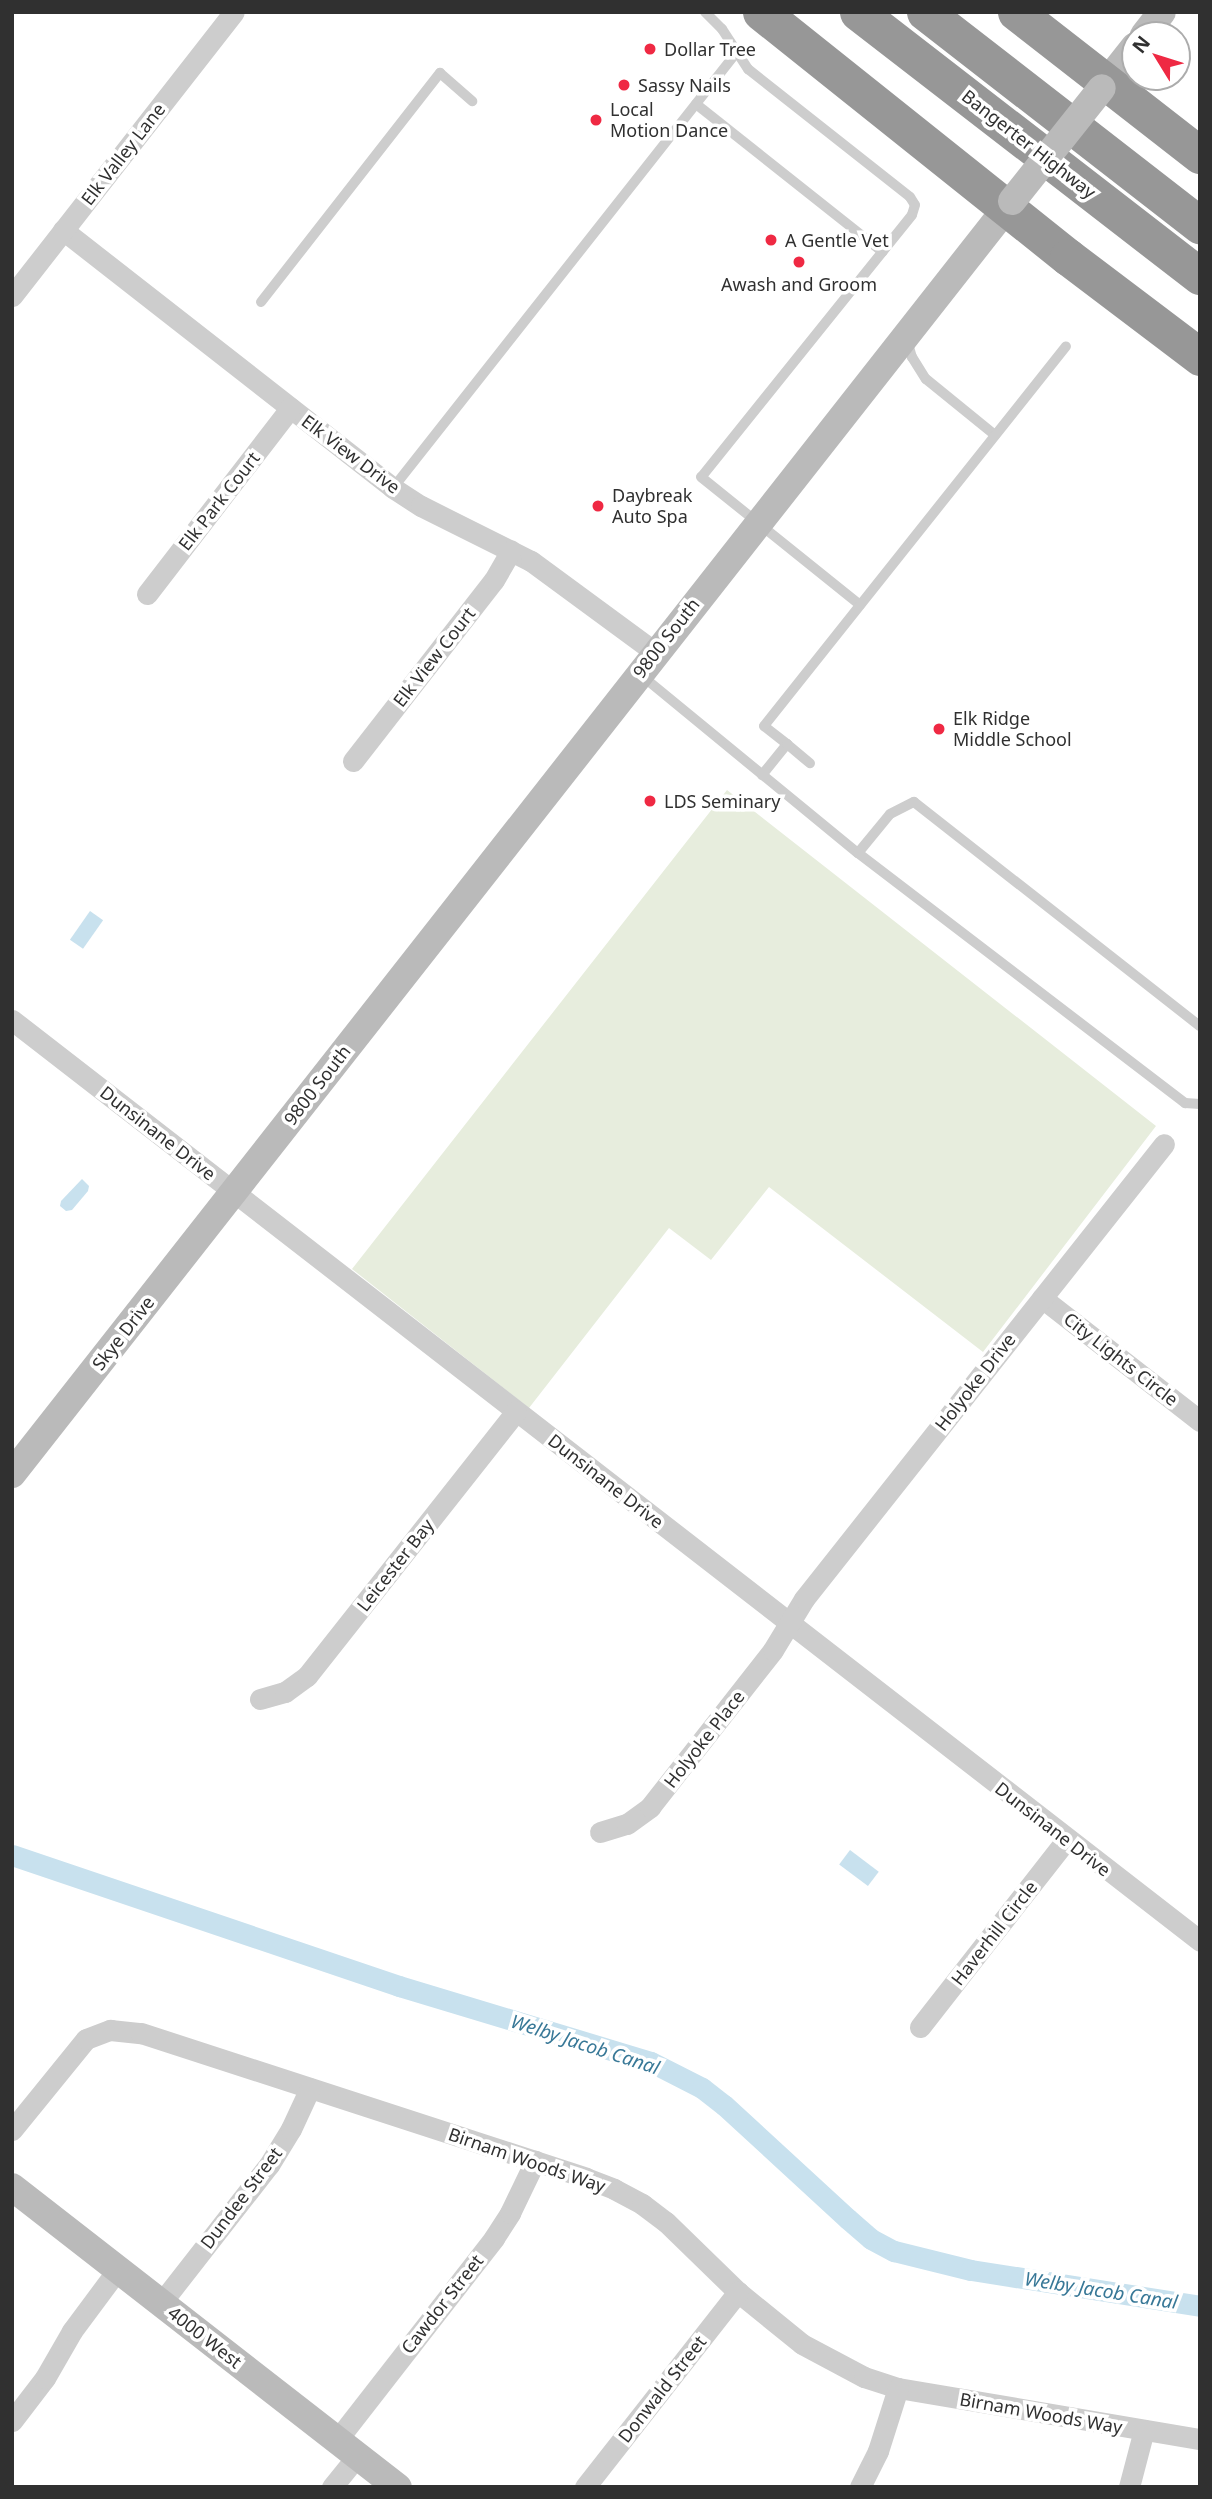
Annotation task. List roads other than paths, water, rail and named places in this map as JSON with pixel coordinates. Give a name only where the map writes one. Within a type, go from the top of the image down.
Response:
[{"type":"highway","points":[[761,12],[1200,357]]},
{"type":"highway","name":"Bangerter Highway","points":[[858,12],[1200,276]]},
{"type":"highway","points":[[925,12],[1200,225]]},
{"type":"highway","points":[[1016,12],[1104,84],[1200,155]]},
{"type":"main road","name":"9800 South","points":[[234,1192],[757,523],[1121,63]]},
{"type":"main road","name":"Skye Drive","points":[[12,1474],[234,1192]]},
{"type":"main road","name":"4000 West","points":[[12,2187],[398,2487]]},
{"type":"street","name":"Elk Valley Lane","points":[[12,296],[234,12]]},
{"type":"street","name":"Elk View Drive","points":[[63,230],[393,488],[421,506],[511,551],[549,574],[647,663]]},
{"type":"street","name":"Elk Park Court","points":[[147,594],[290,408]]},
{"type":"street","name":"Elk View Court","points":[[353,761],[494,580],[511,551]]},
{"type":"street","name":"Dunsinane Drive","points":[[12,1020],[1200,1941]]},
{"type":"street","name":"Holyoke Drive","points":[[789,1623],[804,1599],[1164,1143]]},
{"type":"street","name":"City Lights Circle","points":[[1042,1298],[1200,1421]]},
{"type":"street","name":"Leicester Bay","points":[[260,1699],[285,1692],[307,1676],[516,1411]]},
{"type":"street","name":"Holyoke Place","points":[[600,1832],[626,1824],[650,1807],[773,1650],[789,1623]]},
{"type":"street","name":"Haverhill Circle","points":[[920,2027],[1067,1839]]},
{"type":"street","name":"Birnam Woods Way","points":[[12,2130],[86,2039],[110,2030],[141,2033],[586,2178],[642,2204],[690,2243],[738,2292],[802,2344],[864,2377],[898,2388],[1200,2439]]},
{"type":"street","name":"Dundee Street","points":[[161,2302],[269,2165],[310,2088]]},
{"type":"street","name":"Cawdor Street","points":[[332,2487],[348,2447],[494,2238],[510,2213],[534,2161]]},
{"type":"street","points":[[12,2421],[44,2378],[72,2331],[118,2269]]},
{"type":"street","name":"Donwald Street","points":[[586,2487],[738,2292]]},
{"type":"street","points":[[860,2487],[878,2451],[898,2388]]},
{"type":"street","points":[[1129,2487],[1144,2430]]},
{"type":"lane","points":[[705,12],[722,29],[748,69],[913,201],[912,215],[701,477],[860,605]]},
{"type":"lane","points":[[393,488],[736,53]]},
{"type":"lane","points":[[261,302],[440,73],[472,101]]},
{"type":"lane","points":[[696,104],[883,252]]},
{"type":"lane","points":[[906,334],[912,357],[926,379],[995,435]]},
{"type":"lane","points":[[810,762],[764,726],[1066,346]]},
{"type":"lane","points":[[647,663],[762,775],[858,853],[1185,1103],[1200,1104]]},
{"type":"lane","points":[[762,775],[787,744]]},
{"type":"lane","points":[[858,853],[890,814],[914,802],[1200,1026]]},
{"type":"water","points":[[90,911],[103,920],[83,949],[70,940]]},
{"type":"water","points":[[82,1179],[89,1186],[88,1191],[72,1210],[66,1211],[60,1206],[61,1201]]},
{"type":"water","points":[[850,1850],[879,1872],[868,1886],[839,1864]]},
{"type":"waterway","name":"Welby Jacob Canal","points":[[12,1855],[399,1986],[651,2062],[702,2088],[724,2105],[871,2239],[894,2251],[971,2270],[1200,2306]]},
{"type":"place","name":"Dollar Tree","points":[[650,49]]},
{"type":"place","name":"Sassy Nails","points":[[624,85]]},
{"type":"place","name":"Local Motion Dance","points":[[596,120]]},
{"type":"place","name":"A Gentle Vet","points":[[771,240]]},
{"type":"place","name":"Awash and Groom","points":[[799,262]]},
{"type":"place","name":"Daybreak Auto Spa","points":[[598,506]]},
{"type":"place","name":"Elk Ridge Middle School","points":[[939,729]]},
{"type":"place","name":"LDS Seminary","points":[[650,801]]}]
